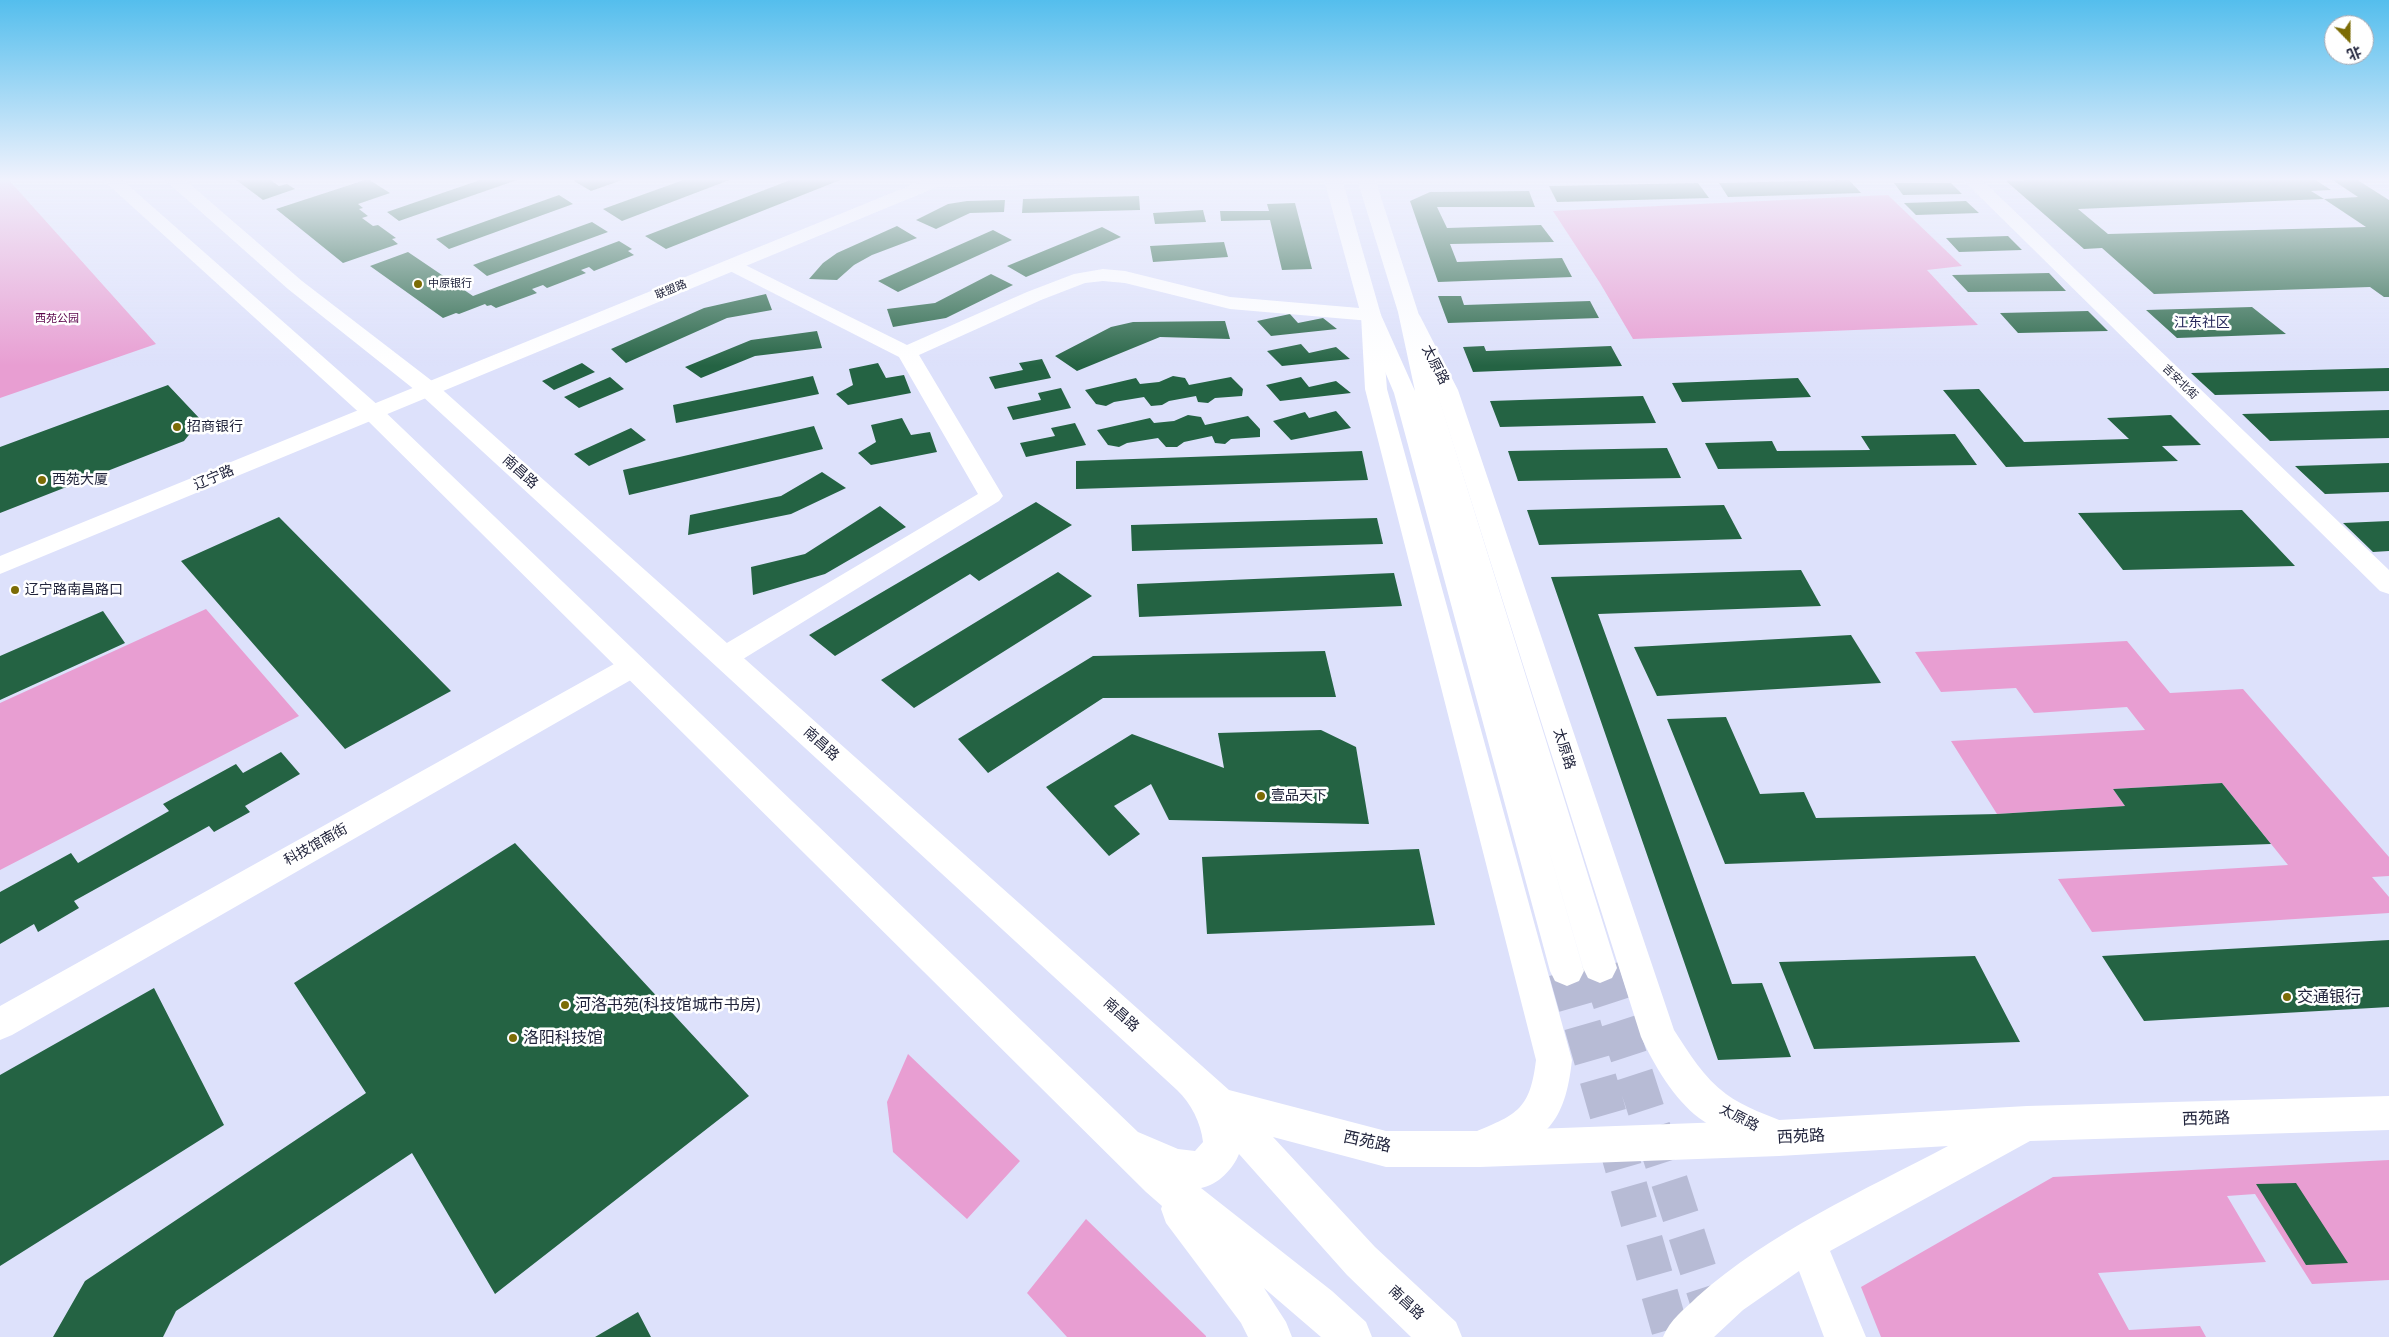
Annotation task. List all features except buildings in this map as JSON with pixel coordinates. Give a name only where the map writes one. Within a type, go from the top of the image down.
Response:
[{"type":"main road","points":[[181,241],[365,406],[1159,1179],[1318,1305],[1351,1337]]},
{"type":"main road","name":"南昌路","points":[[245,241],[295,285],[421,384],[1190,1078],[1219,1105],[1361,1261],[1442,1337]]},
{"type":"main road","name":"联盟路","points":[[421,384],[760,241]]},
{"type":"main road","name":"联盟路","points":[[421,384],[732,265],[788,241]]},
{"type":"main road","points":[[1350,241],[1370,315],[1405,393],[1567,971]]},
{"type":"main road","name":"太原路","points":[[1386,241],[1408,312],[1424,385],[1600,968]]},
{"type":"main road","name":"吉安北街","points":[[2035,241],[2389,585]]},
{"type":"main road","points":[[725,657],[991,496],[907,353],[732,265]]},
{"type":"main road","points":[[907,353],[1034,296],[1081,278],[1103,275],[1125,277],[1230,303],[1370,315]]},
{"type":"main road","name":"太原路","points":[[1408,312],[1447,390],[1659,1037],[1680,1070],[1705,1100],[1734,1118],[1779,1138]]},
{"type":"main road","points":[[1370,315],[1376,389],[1554,1060],[1552,1081],[1546,1102],[1536,1119],[1516,1134],[1480,1149]]},
{"type":"main road","name":"辽宁路","points":[[0,548],[421,384]]},
{"type":"main road","name":"辽宁路","points":[[0,566],[365,406]]},
{"type":"main road","name":"科技馆南街","points":[[0,1024],[633,666]]},
{"type":"main road","points":[[1122,1143],[1176,1167],[1203,1170],[1222,1148],[1219,1121],[1190,1078]]},
{"type":"main road","name":"西苑路","points":[[1219,1105],[1386,1149],[1480,1149],[1779,1138],[2028,1124],[2389,1114]]},
{"type":"main road","points":[[1684,1337],[1729,1296],[1807,1242],[2028,1124]]},
{"type":"main road","points":[[1159,1179],[1255,1309],[1271,1337]]},
{"type":"main road","points":[[1807,1242],[1845,1337]]},
{"type":"green space","name":"西苑公园","points":[[0,241],[64,241],[156,344],[0,398]]},
{"type":"green space","points":[[1573,241],[1936,241],[1962,266],[1927,270],[1978,325],[1633,339]]},
{"type":"green space","points":[[206,609],[299,716],[0,870],[0,703]]},
{"type":"green space","points":[[2127,641],[2170,693],[2243,689],[2389,857],[2389,876],[2372,877],[2389,897],[2389,913],[2092,932],[2058,879],[2288,865],[2222,783],[2113,789],[2125,806],[1997,814],[1951,741],[2145,730],[2127,707],[2034,713],[2016,688],[1941,692],[1915,652]]},
{"type":"green space","points":[[908,1054],[1020,1161],[967,1219],[893,1152],[887,1102]]},
{"type":"green space","points":[[2389,1160],[2389,1280],[2312,1284],[2255,1194],[2227,1196],[2266,1262],[2098,1273],[2129,1330],[2200,1326],[2206,1337],[1881,1337],[1861,1287],[2053,1177]]},
{"type":"green space","points":[[1086,1219],[1206,1337],[1067,1337],[1027,1293]]},
{"type":"tunnel","points":[[1600,968],[1720,1337]]},
{"type":"tunnel","points":[[1567,971],[1672,1337]]},
{"type":"place","name":"中原银行","points":[[418,284]]},
{"type":"place","name":"招商银行","points":[[177,427]]},
{"type":"place","name":"西苑大厦","points":[[42,480]]},
{"type":"place","name":"辽宁路南昌路口","points":[[15,590]]},
{"type":"place","name":"壹品天下","points":[[1261,796]]},
{"type":"place","name":"交通银行","points":[[2287,997]]},
{"type":"place","name":"河洛书苑(科技馆城市书房)","points":[[565,1005]]},
{"type":"place","name":"洛阳科技馆","points":[[513,1038]]},
{"type":"district","name":"江东社区","points":[[2202,323]]}]
